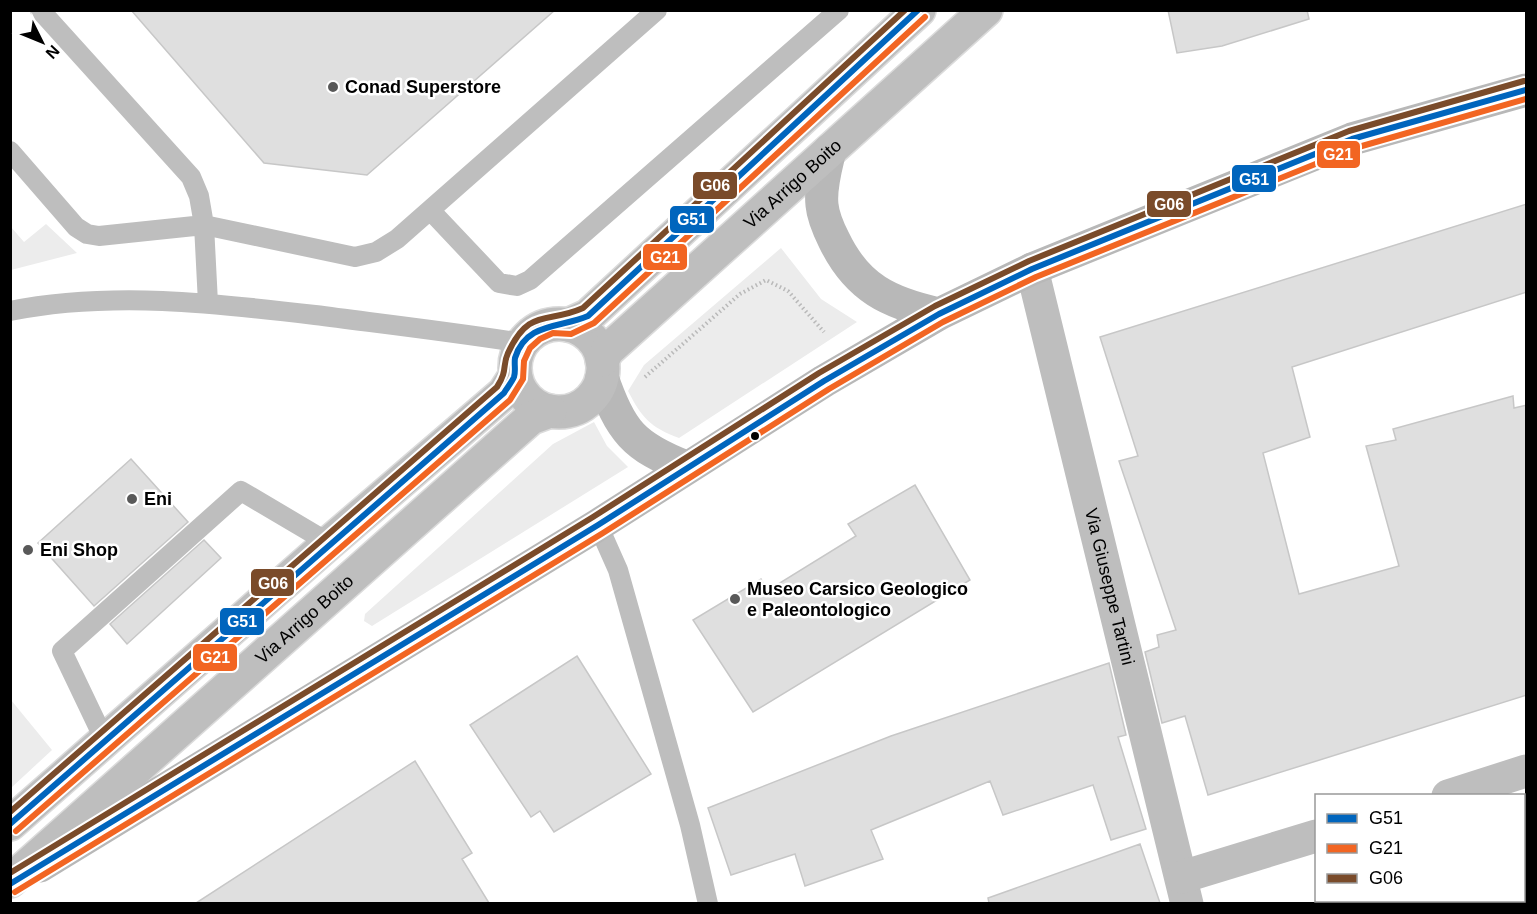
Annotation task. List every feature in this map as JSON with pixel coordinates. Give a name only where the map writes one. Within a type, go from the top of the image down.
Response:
[{"type":"main road","points":[[568,325],[588,316],[919,10]]},
{"type":"main road","name":"Via Arrigo Boito","points":[[602,369],[608,350],[986,10]]},
{"type":"main road","points":[[10,883],[598,525],[824,381],[939,314],[1032,269],[1352,139],[1527,90]]},
{"type":"main road","points":[[830,150],[822,205],[841,254],[857,276],[879,293],[905,306],[939,314]]},
{"type":"main road","name":"Via Giuseppe Tartini","points":[[1032,269],[1185,890]]},
{"type":"main road","points":[[602,369],[595,393],[583,405],[567,412],[550,411],[534,405],[522,392],[515,376],[515,359],[522,343],[535,331],[551,324],[568,325],[584,331],[596,344],[612,405],[628,434],[655,455],[686,467]]},
{"type":"main road","points":[[10,824],[329,543],[504,393],[515,376]]},
{"type":"main road","name":"Via Arrigo Boito","points":[[10,883],[531,418],[550,411]]},
{"type":"main road","points":[[1451,794],[1527,771]]},
{"type":"main road","points":[[1185,890],[1315,837]]},
{"type":"lane","points":[[40,10],[191,177],[199,196],[204,225],[208,303]]},
{"type":"lane","points":[[10,151],[76,227],[87,234],[99,236],[204,225],[355,257],[376,252],[397,239],[657,10]]},
{"type":"lane","points":[[430,210],[499,283],[517,286],[530,280],[839,10]]},
{"type":"lane","points":[[10,311],[81,301],[208,303],[456,332],[522,343]]},
{"type":"lane","points":[[105,741],[62,651],[242,491],[329,543]]},
{"type":"lane","points":[[598,525],[618,570],[690,825],[708,903]]},
{"type":"path","points":[[639,371],[646,377],[740,294],[766,280],[788,291],[825,333]]},
{"type":"shaded area","points":[[46,224],[77,253],[11,270],[11,227],[24,242]]},
{"type":"shaded area","points":[[781,248],[821,299],[857,322],[679,438],[661,430],[643,415],[628,391],[644,365]]},
{"type":"shaded area","points":[[594,422],[607,446],[628,467],[372,626],[364,621],[365,614],[553,444]]},
{"type":"shaded area","points":[[10,700],[52,750],[11,788]]},
{"type":"building","name":"Conad Superstore","points":[[131,10],[555,10],[367,175],[264,163]]},
{"type":"building","points":[[1168,10],[1307,10],[1309,19],[1222,46],[1177,53]]},
{"type":"building","points":[[1527,204],[1527,292],[1292,367],[1310,437],[1263,453],[1299,594],[1399,566],[1366,446],[1396,440],[1393,429],[1513,396],[1514,408],[1527,405],[1527,695],[1208,795],[1185,716],[1162,723],[1145,652],[1159,647],[1157,635],[1176,630],[1119,461],[1138,456],[1100,337]]},
{"type":"building","points":[[131,459],[188,522],[94,606],[38,543]]},
{"type":"building","points":[[915,485],[970,580],[753,712],[693,620],[761,579],[767,591],[856,536],[848,524]]},
{"type":"building","points":[[204,540],[221,558],[127,644],[110,624]]},
{"type":"building","points":[[577,656],[651,774],[554,832],[540,811],[531,817],[470,725]]},
{"type":"building","points":[[1109,663],[1126,735],[1118,737],[1146,829],[1111,840],[1093,785],[1003,815],[990,781],[871,830],[883,859],[805,886],[795,854],[731,875],[708,808],[891,736]]},
{"type":"building","points":[[415,761],[472,853],[462,859],[489,903],[196,903]]},
{"type":"building","points":[[1140,844],[1160,903],[989,903],[988,898]]},
{"type":"transit line","name":"G06","points":[[10,812],[497,387],[503,376],[508,353],[524,329],[540,319],[571,313],[583,308],[905,10]]},
{"type":"transit line","name":"G51","points":[[10,824],[504,393],[514,377],[515,358],[520,346],[527,338],[546,328],[588,316],[918,10]]},
{"type":"transit line","name":"G21","points":[[16,831],[510,400],[523,379],[524,361],[530,348],[540,339],[553,333],[571,334],[594,323],[925,17]]},
{"type":"transit line","name":"G06","points":[[10,873],[593,517],[819,373],[935,306],[1029,261],[1349,131],[1524,81]]},
{"type":"transit line","name":"G51","points":[[10,884],[598,525],[824,381],[939,314],[1032,269],[1352,139],[1526,90]]},
{"type":"transit line","name":"G21","points":[[15,892],[603,533],[829,389],[943,322],[1036,277],[1355,148],[1526,99]]},
{"type":"place","name":"Conad Superstore","points":[[333,87]]},
{"type":"place","name":"Eni","points":[[132,499]]},
{"type":"place","name":"Eni Shop","points":[[28,550]]},
{"type":"place","name":"Museo Carsico Geologico e Paleontologico","points":[[735,599]]}]
